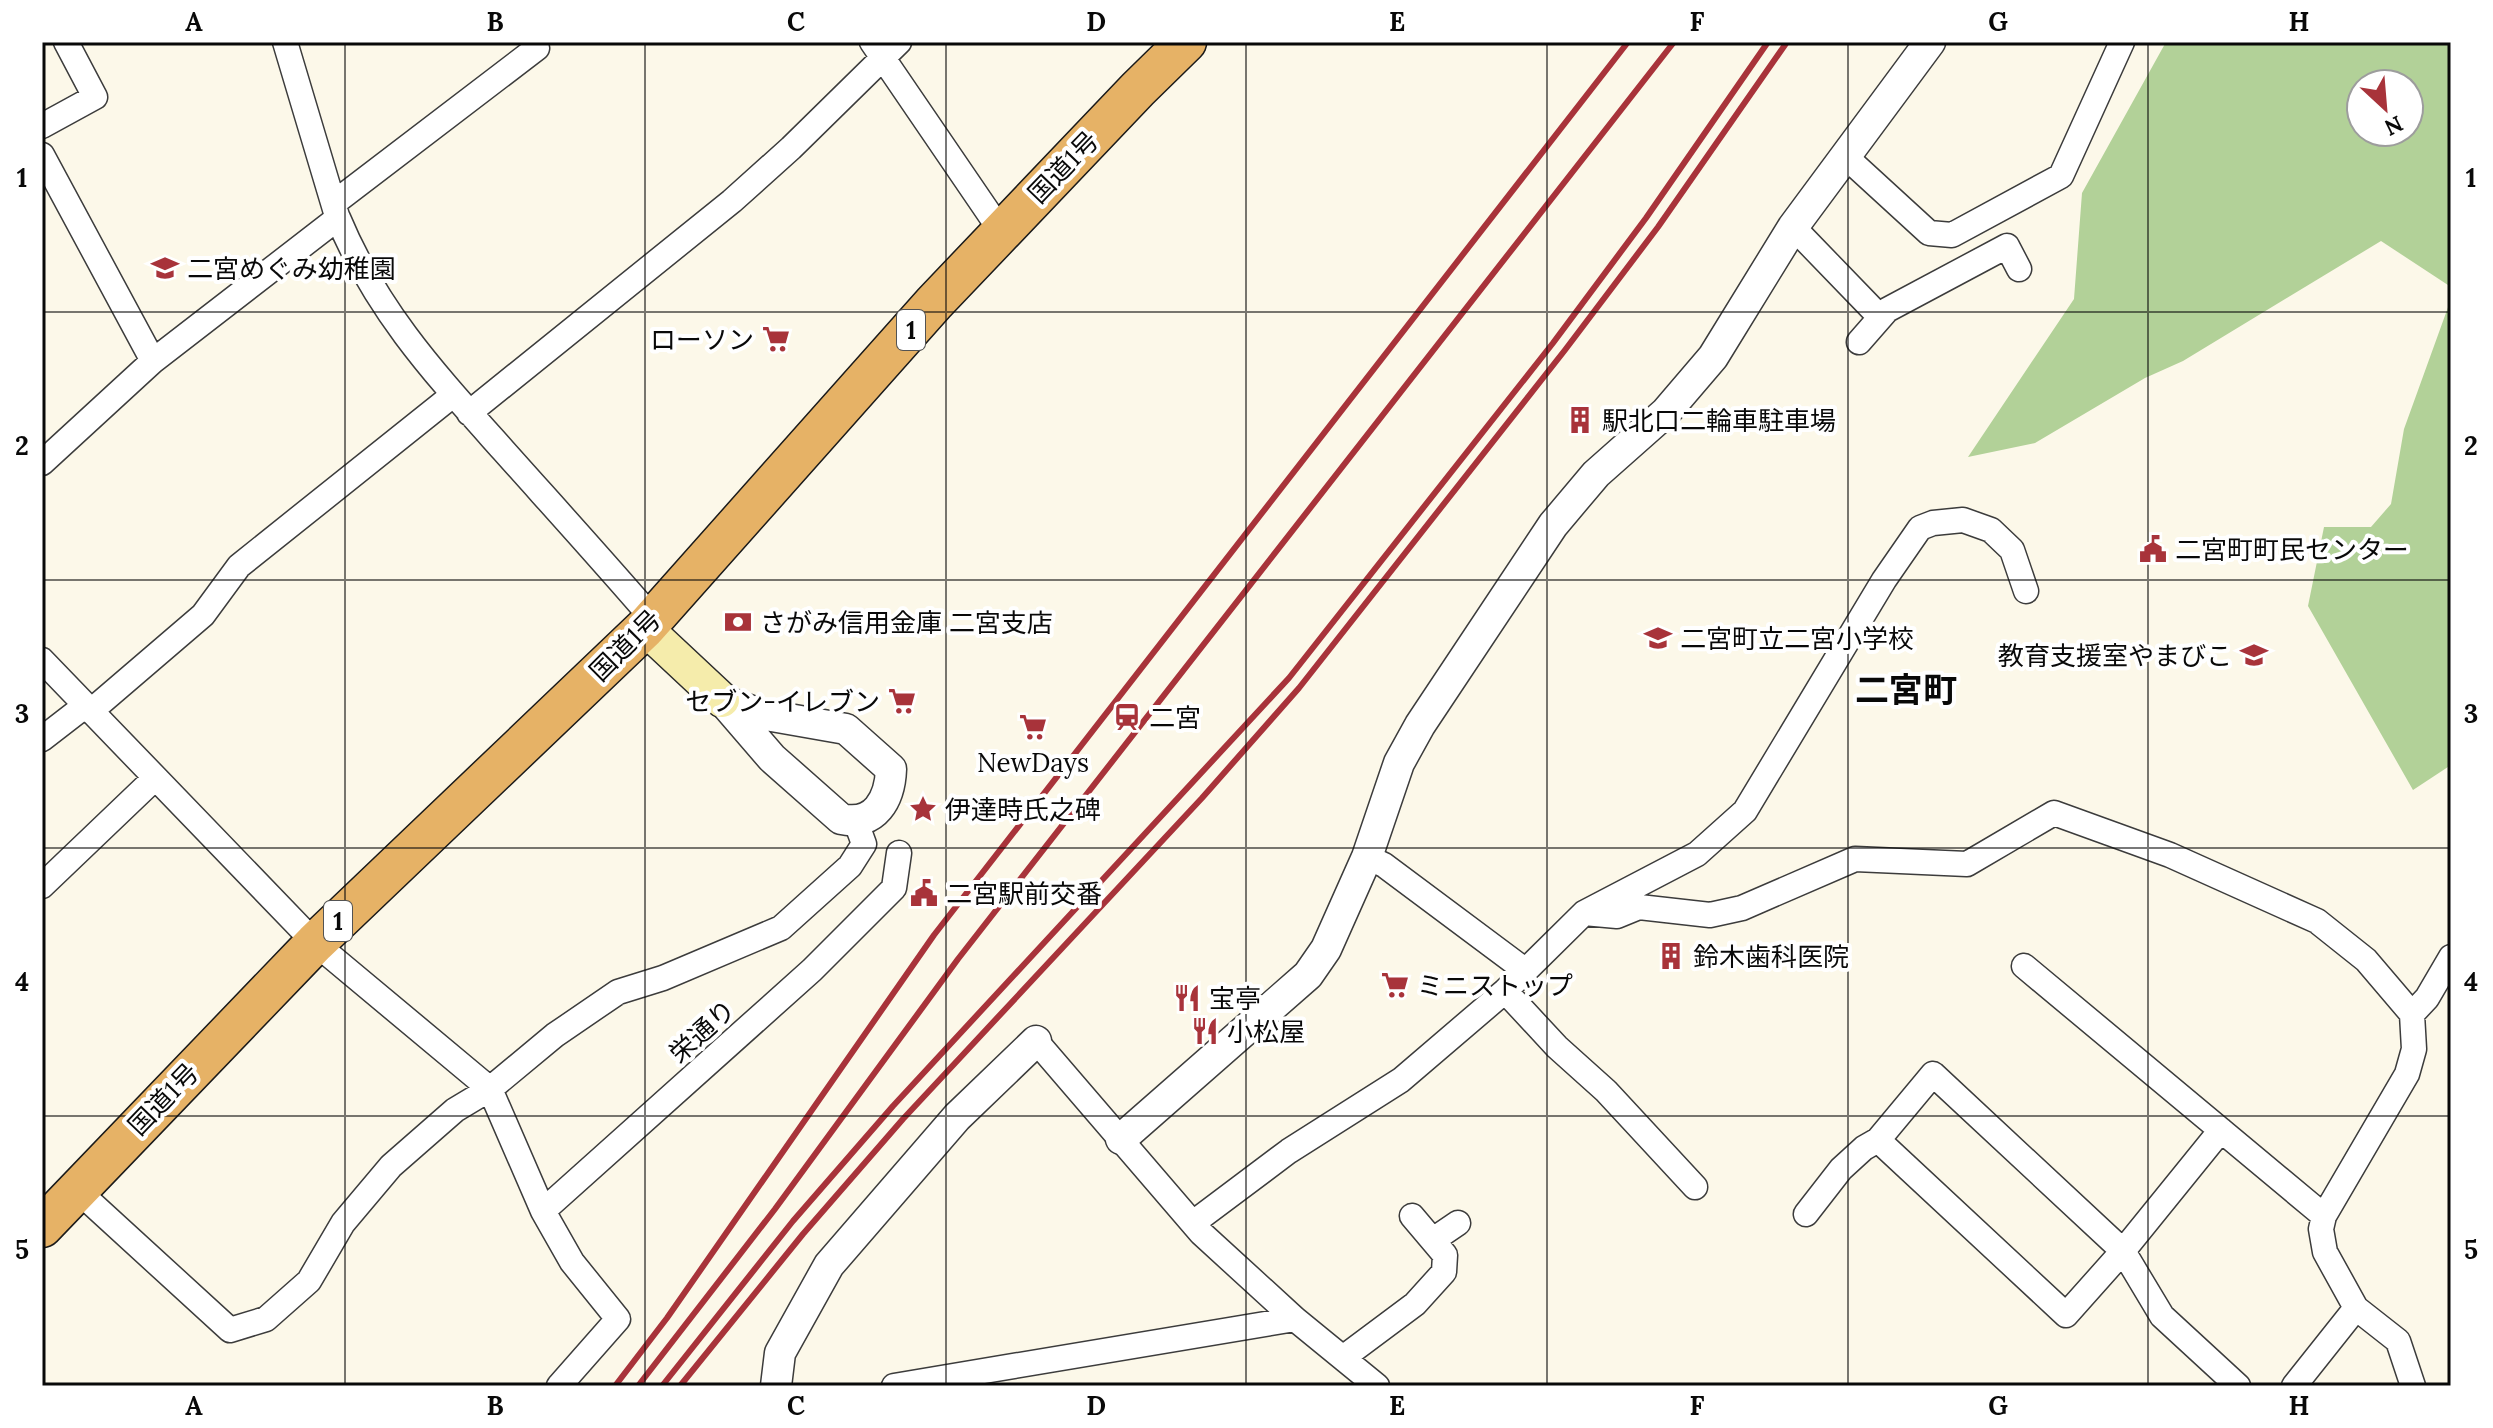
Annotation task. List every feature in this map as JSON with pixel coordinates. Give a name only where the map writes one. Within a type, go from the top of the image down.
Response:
[{"type":"highway","name":"国道1号","points":[[42,1227],[315,943],[649,623],[1001,231],[1186,42]]},
{"type":"main road","points":[[649,623],[722,700]]},
{"type":"street","points":[[42,126],[95,97],[66,42]]},
{"type":"street","points":[[285,42],[336,211],[354,258],[391,319],[649,623]]},
{"type":"street","points":[[42,463],[153,361],[537,48],[533,42]]},
{"type":"street","points":[[1121,1139],[1308,975],[1326,949],[1367,857],[1399,763],[1420,725],[1553,525],[1596,474],[1666,412],[1713,357],[1793,227],[1930,42]]},
{"type":"street","points":[[1846,157],[1929,233],[1952,235],[2061,176],[2122,42]]},
{"type":"street","points":[[42,739],[89,708],[203,615],[239,566],[732,201],[885,47],[1001,231]]},
{"type":"street","points":[[42,155],[153,361]]},
{"type":"street","points":[[1793,227],[1880,317]]},
{"type":"street","points":[[1859,342],[1887,310],[2007,246],[2019,269]]},
{"type":"street","points":[[1193,1223],[1289,1151],[1401,1080],[1505,991],[1584,913],[1697,854],[1745,811],[1884,580],[1920,528],[1933,523],[1963,520],[1991,530],[2012,550],[2026,591]]},
{"type":"street","points":[[42,660],[315,943],[490,1089],[543,1211],[572,1262],[618,1319],[561,1383]]},
{"type":"street","points":[[722,700],[760,714],[846,729],[891,769],[891,783],[885,799],[871,816],[856,822],[841,819],[772,758],[722,700]]},
{"type":"street","points":[[772,758],[769,748],[771,738],[777,732],[818,723]]},
{"type":"street","points":[[42,886],[155,778]]},
{"type":"street","points":[[1584,913],[1617,916],[1639,907],[1710,915],[1742,908],[1855,859],[1967,864],[2054,813],[2170,855],[2317,921],[2366,960],[2412,1014],[2414,1049],[2407,1074],[2324,1216],[2321,1229],[2325,1252],[2356,1308],[2398,1341],[2413,1386]]},
{"type":"street","points":[[77,1190],[230,1330],[266,1319],[309,1281],[343,1223],[391,1166],[455,1110],[490,1089],[555,1035],[618,992],[663,978],[781,928],[850,866],[864,844],[856,822]]},
{"type":"street","name":"栄通り","points":[[543,1211],[812,970],[894,888],[899,853]]},
{"type":"street","points":[[1367,857],[1384,865],[1526,971]]},
{"type":"street","points":[[2412,1014],[2427,998],[2451,957]]},
{"type":"street","points":[[2024,966],[2324,1216]]},
{"type":"street","points":[[1505,991],[1557,1047],[1606,1091],[1695,1187]]},
{"type":"street","points":[[776,1386],[780,1353],[829,1265],[957,1117],[1036,1041],[1193,1223],[1295,1319],[1377,1386]]},
{"type":"street","points":[[1806,1214],[1841,1169],[1878,1140],[1933,1074],[2123,1251],[2162,1316],[2238,1386]]},
{"type":"street","points":[[1878,1140],[2066,1315],[2123,1251],[2221,1130]]},
{"type":"street","points":[[1344,1357],[1415,1304],[1444,1272],[1445,1255],[1412,1216]]},
{"type":"street","points":[[1433,1240],[1458,1223]]},
{"type":"street","points":[[2294,1386],[2356,1308]]},
{"type":"street","points":[[894,1386],[1295,1319]]},
{"type":"green space","points":[[2166,42],[2451,42],[2451,287],[2381,241],[2183,361],[2145,378],[2035,443],[1968,457],[2074,299],[2082,193]]},
{"type":"green space","points":[[2451,299],[2451,765],[2413,790],[2308,606],[2324,527],[2371,527],[2391,504],[2404,429]]},
{"type":"railway","points":[[615,1386],[667,1318],[934,935],[1628,42]]},
{"type":"railway","points":[[638,1386],[775,1209],[958,959],[1674,42]]},
{"type":"railway","points":[[662,1386],[793,1221],[893,1106],[1289,678],[1553,343],[1646,218],[1768,42]]},
{"type":"railway","points":[[680,1386],[803,1234],[903,1119],[1202,798],[1299,688],[1658,227],[1787,42]]},
{"type":"place","name":"二宮めぐみ幼稚園","points":[[165,268]]},
{"type":"place","name":"ローソン","points":[[776,339]]},
{"type":"place","name":"駅北口二輪車駐車場","points":[[1580,420]]},
{"type":"place","name":"二宮町町民センター","points":[[2153,549]]},
{"type":"place","name":"さがみ信用金庫 二宮支店","points":[[738,622]]},
{"type":"place","name":"二宮町立二宮小学校","points":[[1658,638]]},
{"type":"place","name":"教育支援室やまびこ","points":[[2254,655]]},
{"type":"place","name":"セブン-イレブン","points":[[902,701]]},
{"type":"place","name":"二宮","points":[[1127,717]]},
{"type":"place","name":"NewDays","points":[[1033,727]]},
{"type":"place","name":"伊達時氏之碑","points":[[923,809]]},
{"type":"place","name":"二宮駅前交番","points":[[924,893]]},
{"type":"place","name":"鈴木歯科医院","points":[[1671,956]]},
{"type":"place","name":"ミニストップ","points":[[1395,985]]},
{"type":"place","name":"宝亭","points":[[1187,998]]},
{"type":"place","name":"小松屋","points":[[1205,1031]]},
{"type":"district","name":"二宮町","points":[[1906,689]]}]
